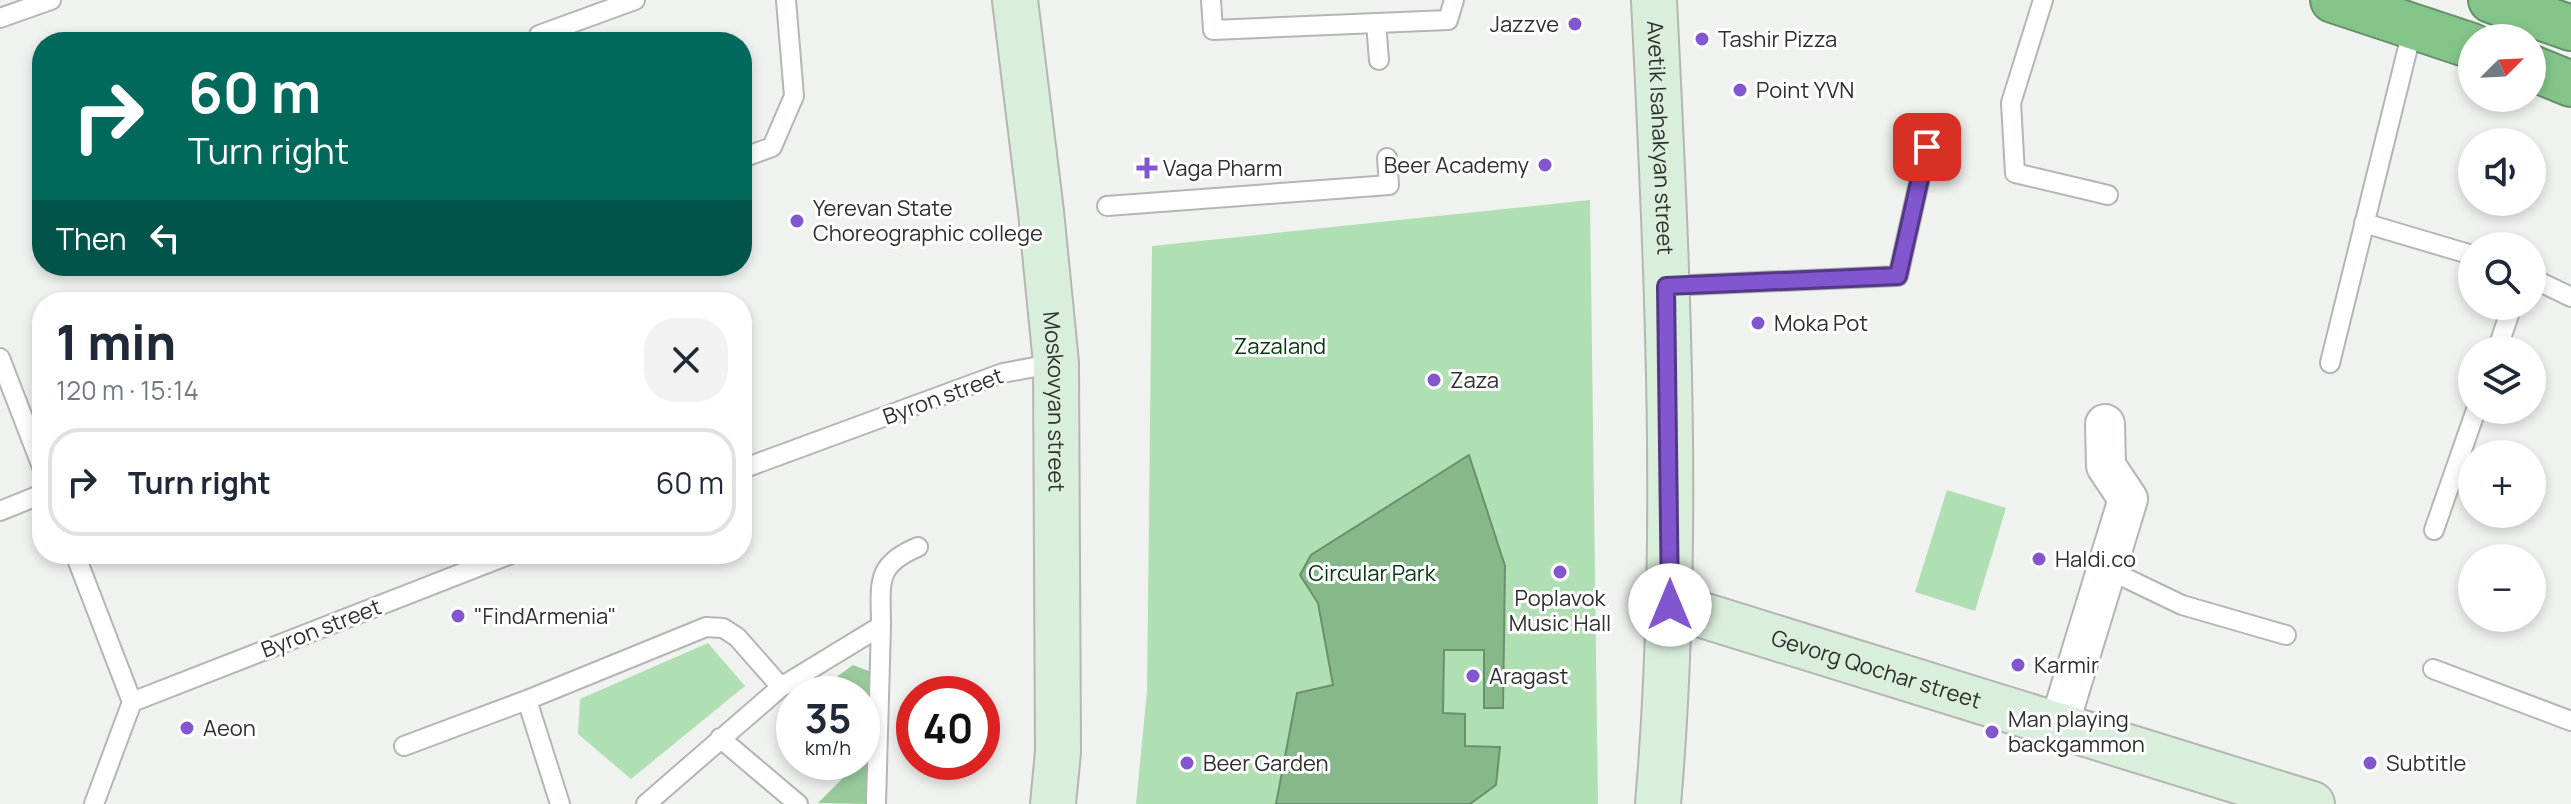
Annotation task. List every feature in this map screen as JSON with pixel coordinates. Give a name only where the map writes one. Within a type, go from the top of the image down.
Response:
[{"type":"highway","points":[[2333,0],[2458,41]]},
{"type":"highway","points":[[2497,1],[2571,28]]},
{"type":"highway","points":[[2546,74],[2571,84]]},
{"type":"street","name":"Moskovyan street","points":[[1015,0],[1056,363],[1058,752],[1053,804]]},
{"type":"street","name":"Avetik Isahakyan street","points":[[1654,0],[1666,286],[1670,605],[1658,804]]},
{"type":"street","points":[[2059,725],[2128,499],[2106,466],[2105,424]]},
{"type":"street","name":"Gevorg Qochar street","points":[[1670,605],[2312,804]]},
{"type":"lane","points":[[0,18],[51,0]]},
{"type":"lane","points":[[547,32],[635,0]]},
{"type":"lane","points":[[752,154],[772,147],[794,96],[786,0]]},
{"type":"lane","points":[[1211,0],[1213,30],[1448,20],[1454,0]]},
{"type":"lane","points":[[2043,0],[2011,103],[2015,173],[2108,195]]},
{"type":"lane","points":[[1376,23],[1379,60]]},
{"type":"lane","points":[[2330,363],[2413,27]]},
{"type":"lane","points":[[1666,286],[1898,276],[1927,147]]},
{"type":"lane","points":[[1107,206],[1389,185],[1387,158]]},
{"type":"lane","points":[[2364,223],[2458,251]]},
{"type":"lane","points":[[2546,285],[2571,297]]},
{"type":"lane","points":[[0,358],[32,441]]},
{"type":"lane","name":"Byron street","points":[[752,465],[1003,373],[1056,363]]},
{"type":"lane","points":[[2434,530],[2471,424]]},
{"type":"lane","points":[[0,511],[32,498]]},
{"type":"lane","points":[[876,804],[880,580],[887,565],[900,554],[918,547]]},
{"type":"lane","points":[[79,564],[132,702],[94,804]]},
{"type":"lane","name":"Byron street","points":[[132,702],[485,564]]},
{"type":"lane","points":[[2107,569],[2182,605],[2286,635]]},
{"type":"lane","points":[[799,676],[881,626]]},
{"type":"lane","points":[[404,746],[706,627],[723,628],[737,637],[776,681]]},
{"type":"lane","points":[[2433,669],[2571,721]]},
{"type":"lane","points":[[646,804],[776,691]]},
{"type":"lane","points":[[527,700],[560,804]]},
{"type":"lane","points":[[720,738],[798,804]]},
{"type":"green space","name":"Circular Park","points":[[1590,200],[1598,804],[1136,804],[1147,691],[1152,246]]},
{"type":"green space","points":[[1947,490],[2006,508],[1975,611],[1915,592]]},
{"type":"green space","points":[[708,643],[745,686],[631,779],[578,734],[580,699]]},
{"type":"shaded area","points":[[1469,455],[1505,566],[1503,708],[1484,708],[1484,650],[1444,650],[1443,713],[1465,714],[1465,746],[1500,747],[1496,785],[1470,804],[1276,804],[1297,693],[1333,685],[1318,603],[1300,575],[1311,555]]},
{"type":"shaded area","points":[[853,665],[874,673],[874,676],[838,676]]},
{"type":"shaded area","points":[[841,780],[872,780],[871,804],[818,803]]},
{"type":"place","name":"Jazzve","points":[[1575,24]]},
{"type":"place","name":"Tashir Pizza","points":[[1702,39]]},
{"type":"place","name":"Point YVN","points":[[1740,90]]},
{"type":"place","name":"Beer Academy","points":[[1545,165]]},
{"type":"place","name":"Vaga Pharm","points":[[1147,168]]},
{"type":"place","name":"Yerevan State Choreographic college","points":[[797,221]]},
{"type":"place","name":"Moka Pot","points":[[1758,323]]},
{"type":"place","name":"Zaza","points":[[1434,380]]},
{"type":"place","name":"Haldi.co","points":[[2039,559]]},
{"type":"place","name":"Poplavok Music Hall","points":[[1560,572]]},
{"type":"place","name":"\"FindArmenia\"","points":[[458,616]]},
{"type":"place","name":"Karmir","points":[[2018,665]]},
{"type":"place","name":"Aragast","points":[[1473,676]]},
{"type":"place","name":"Aeon","points":[[187,728]]},
{"type":"place","name":"Man playing backgammon","points":[[1992,732]]},
{"type":"place","name":"Beer Garden","points":[[1187,763]]},
{"type":"place","name":"Subtitle","points":[[2370,763]]},
{"type":"route","points":[[1670,605],[1666,286],[1898,276],[1927,147]]},
{"type":"park label","name":"Zazaland","points":[[1280,346]]}]
